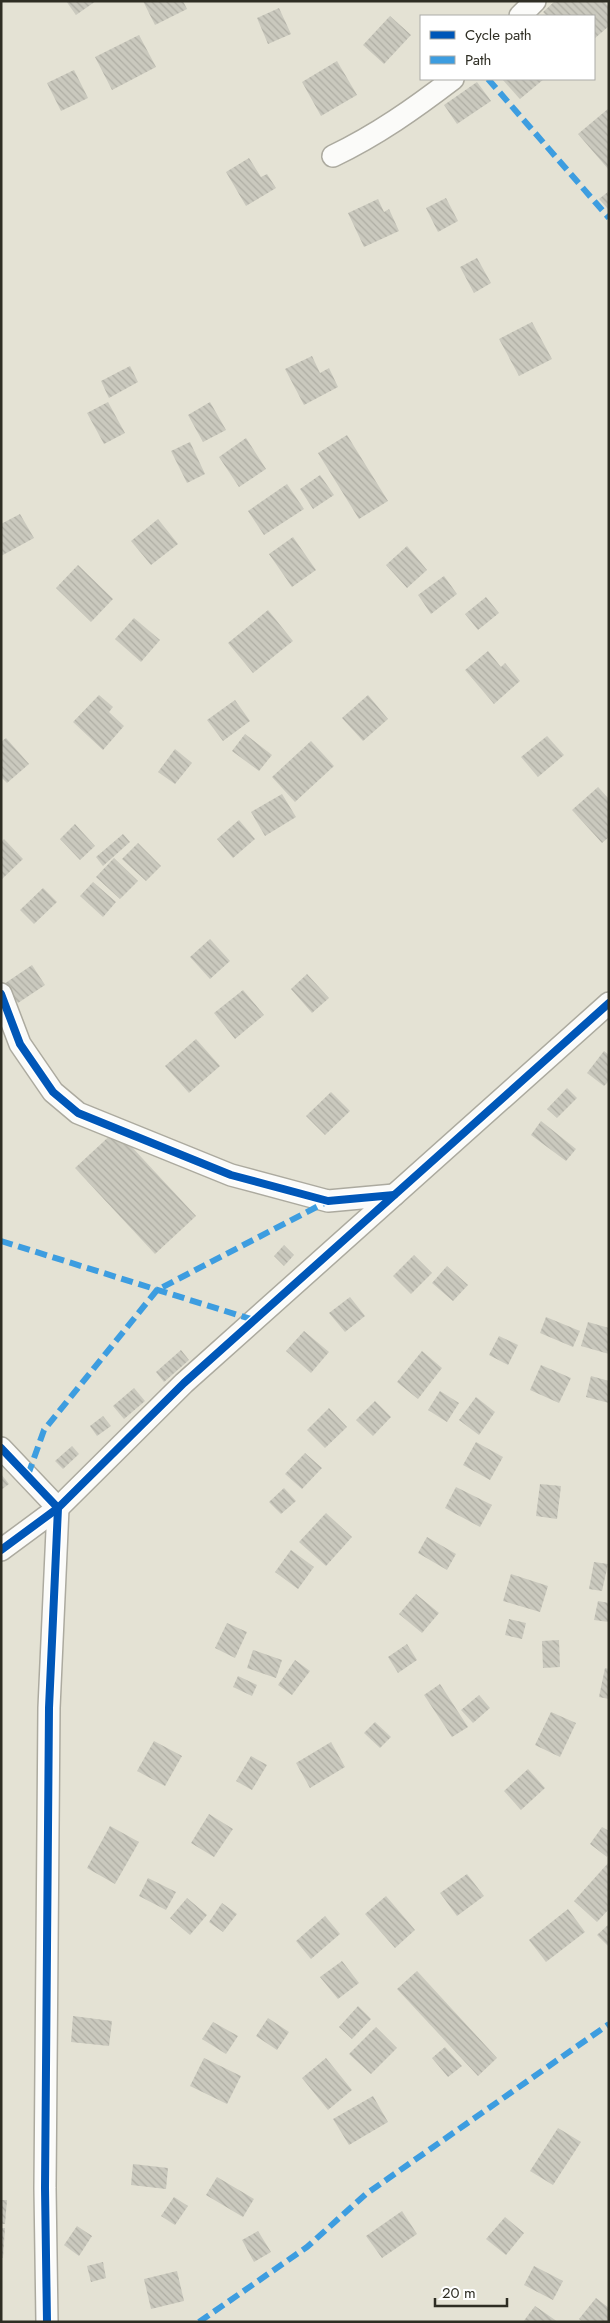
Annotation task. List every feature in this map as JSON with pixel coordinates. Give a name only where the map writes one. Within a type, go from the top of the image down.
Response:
[{"type":"street","points":[[521,15],[535,1]]},
{"type":"street","points":[[333,156],[367,140],[452,80]]},
{"type":"street","points":[[1,994],[20,1044],[54,1092],[78,1113],[230,1175],[328,1201],[394,1195]]},
{"type":"street","points":[[1,1550],[58,1508],[184,1383],[609,1003]]},
{"type":"street","points":[[1,1448],[58,1508],[48,1708],[47,2322]]},
{"type":"building","points":[[66,1],[96,1],[76,15]]},
{"type":"building","points":[[143,1],[183,1],[187,9],[155,25]]},
{"type":"building","points":[[555,1],[604,1],[609,7],[609,26],[595,38],[595,15],[546,15],[543,12]]},
{"type":"building","points":[[279,8],[291,34],[268,44],[257,18]]},
{"type":"building","points":[[390,16],[411,35],[384,64],[363,45]]},
{"type":"building","points":[[139,35],[156,67],[112,90],[95,57]]},
{"type":"building","points":[[337,61],[357,95],[321,116],[302,82]]},
{"type":"building","points":[[74,70],[88,98],[61,111],[47,83]]},
{"type":"building","points":[[503,80],[543,80],[520,99]]},
{"type":"building","points":[[477,82],[491,101],[457,124],[444,105]]},
{"type":"building","points":[[609,108],[609,170],[578,134]]},
{"type":"building","points":[[249,158],[261,177],[267,174],[276,188],[246,206],[226,172]]},
{"type":"building","points":[[609,191],[609,210],[599,199]]},
{"type":"building","points":[[446,198],[458,221],[438,232],[426,208]]},
{"type":"building","points":[[378,199],[384,212],[389,209],[399,231],[364,247],[348,213]]},
{"type":"building","points":[[477,258],[491,283],[474,293],[460,267]]},
{"type":"building","points":[[532,322],[552,359],[519,376],[499,339]]},
{"type":"building","points":[[312,356],[320,373],[329,368],[338,387],[304,405],[285,369]]},
{"type":"building","points":[[130,366],[138,382],[109,398],[101,381]]},
{"type":"building","points":[[108,402],[125,433],[104,444],[87,413]]},
{"type":"building","points":[[210,402],[226,430],[203,442],[188,415]]},
{"type":"building","points":[[347,435],[388,501],[359,519],[318,453]]},
{"type":"building","points":[[246,438],[266,469],[239,487],[219,457]]},
{"type":"building","points":[[190,442],[205,474],[187,483],[171,451]]},
{"type":"building","points":[[320,475],[334,495],[313,509],[300,489]]},
{"type":"building","points":[[287,484],[304,509],[264,535],[248,511]]},
{"type":"building","points":[[20,514],[34,538],[1,556],[1,524]]},
{"type":"building","points":[[158,519],[178,544],[151,565],[131,541]]},
{"type":"building","points":[[293,537],[316,570],[292,587],[269,554]]},
{"type":"building","points":[[407,546],[427,570],[407,588],[386,565]]},
{"type":"building","points":[[78,565],[113,599],[91,622],[56,588]]},
{"type":"building","points":[[444,576],[457,594],[431,614],[418,595]]},
{"type":"building","points":[[486,597],[499,613],[478,630],[465,614]]},
{"type":"building","points":[[268,610],[293,641],[253,673],[228,643]]},
{"type":"building","points":[[134,618],[160,640],[141,662],[115,639]]},
{"type":"building","points":[[488,651],[501,667],[505,663],[520,681],[494,704],[465,670]]},
{"type":"building","points":[[99,695],[113,707],[109,712],[124,726],[103,750],[73,722]]},
{"type":"building","points":[[368,695],[388,719],[363,741],[342,718]]},
{"type":"building","points":[[235,700],[250,721],[223,741],[207,720]]},
{"type":"building","points":[[245,734],[272,755],[259,771],[232,751]]},
{"type":"building","points":[[547,736],[564,755],[538,777],[521,757]]},
{"type":"building","points":[[6,738],[29,764],[7,783],[1,777],[1,742]]},
{"type":"building","points":[[311,741],[334,766],[295,802],[272,777]]},
{"type":"building","points":[[175,749],[192,763],[175,784],[158,772]]},
{"type":"building","points":[[598,787],[609,799],[609,837],[602,843],[572,810]]},
{"type":"building","points":[[282,794],[296,817],[265,836],[251,812]]},
{"type":"building","points":[[239,820],[255,839],[233,858],[217,839]]},
{"type":"building","points":[[75,824],[95,846],[80,860],[60,839]]},
{"type":"building","points":[[123,834],[130,842],[103,866],[96,857]]},
{"type":"building","points":[[4,839],[23,859],[1,880],[1,842]]},
{"type":"building","points":[[138,843],[161,866],[146,881],[122,859]]},
{"type":"building","points":[[114,858],[138,881],[120,899],[96,877]]},
{"type":"building","points":[[93,882],[116,902],[103,917],[80,896]]},
{"type":"building","points":[[43,888],[57,902],[34,924],[20,910]]},
{"type":"building","points":[[210,939],[230,961],[210,979],[190,957]]},
{"type":"building","points":[[32,965],[45,985],[18,1003],[4,984]]},
{"type":"building","points":[[307,974],[329,998],[312,1013],[291,989]]},
{"type":"building","points":[[243,990],[264,1015],[235,1039],[214,1013]]},
{"type":"building","points":[[196,1039],[220,1066],[189,1093],[165,1066]]},
{"type":"building","points":[[604,1051],[609,1055],[609,1081],[604,1086],[587,1073]]},
{"type":"building","points":[[567,1088],[577,1098],[557,1118],[547,1109]]},
{"type":"building","points":[[331,1092],[350,1111],[325,1135],[306,1116]]},
{"type":"building","points":[[541,1121],[576,1149],[566,1161],[531,1135]]},
{"type":"building","points":[[116,1130],[196,1216],[155,1254],[75,1168]]},
{"type":"building","points":[[284,1245],[294,1255],[284,1266],[274,1256]]},
{"type":"building","points":[[414,1255],[432,1273],[411,1294],[393,1276]]},
{"type":"building","points":[[447,1266],[468,1285],[453,1301],[432,1283]]},
{"type":"building","points":[[350,1297],[365,1316],[345,1332],[329,1313]]},
{"type":"building","points":[[546,1317],[580,1331],[573,1347],[540,1333]]},
{"type":"building","points":[[588,1322],[609,1328],[609,1354],[581,1346]]},
{"type":"building","points":[[304,1331],[329,1352],[311,1373],[286,1351]]},
{"type":"building","points":[[499,1336],[518,1345],[508,1365],[489,1355]]},
{"type":"building","points":[[181,1350],[189,1360],[164,1382],[156,1372]]},
{"type":"building","points":[[422,1351],[442,1368],[418,1399],[397,1382]]},
{"type":"building","points":[[541,1365],[571,1378],[559,1403],[530,1390]]},
{"type":"building","points":[[591,1376],[609,1381],[609,1403],[586,1397]]},
{"type":"building","points":[[134,1388],[145,1401],[124,1419],[113,1406]]},
{"type":"building","points":[[440,1391],[459,1403],[447,1422],[428,1410]]},
{"type":"building","points":[[476,1397],[495,1412],[479,1435],[459,1420]]},
{"type":"building","points":[[375,1401],[391,1417],[373,1436],[356,1420]]},
{"type":"building","points":[[329,1408],[347,1427],[325,1448],[307,1430]]},
{"type":"building","points":[[103,1416],[111,1426],[97,1436],[90,1426]]},
{"type":"building","points":[[476,1442],[503,1457],[490,1480],[463,1465]]},
{"type":"building","points":[[72,1446],[79,1454],[63,1469],[55,1461]]},
{"type":"building","points":[[305,1453],[322,1468],[302,1489],[285,1474]]},
{"type":"building","points":[[1,1474],[9,1484],[1,1490]]},
{"type":"building","points":[[540,1484],[561,1486],[557,1519],[536,1516]]},
{"type":"building","points":[[456,1487],[492,1505],[480,1527],[445,1508]]},
{"type":"building","points":[[284,1488],[296,1501],[281,1514],[269,1502]]},
{"type":"building","points":[[326,1513],[352,1537],[326,1566],[299,1542]]},
{"type":"building","points":[[427,1537],[456,1554],[447,1570],[418,1553]]},
{"type":"building","points":[[291,1550],[314,1567],[298,1589],[275,1572]]},
{"type":"building","points":[[594,1562],[608,1564],[602,1591],[589,1589]]},
{"type":"building","points":[[511,1574],[548,1586],[540,1612],[503,1601]]},
{"type":"building","points":[[416,1594],[439,1613],[422,1633],[399,1614]]},
{"type":"building","points":[[598,1601],[609,1603],[609,1622],[594,1620]]},
{"type":"building","points":[[509,1619],[526,1623],[522,1639],[505,1635]]},
{"type":"building","points":[[227,1623],[247,1632],[235,1658],[215,1648]]},
{"type":"building","points":[[559,1640],[560,1667],[543,1668],[542,1641]]},
{"type":"building","points":[[407,1644],[417,1660],[398,1673],[388,1657]]},
{"type":"building","points":[[253,1650],[282,1660],[276,1678],[247,1668]]},
{"type":"building","points":[[295,1660],[310,1671],[292,1695],[278,1685]]},
{"type":"building","points":[[605,1668],[609,1669],[609,1699],[599,1697]]},
{"type":"building","points":[[238,1676],[257,1685],[252,1696],[233,1687]]},
{"type":"building","points":[[440,1684],[468,1727],[452,1737],[424,1695]]},
{"type":"building","points":[[479,1695],[490,1708],[473,1723],[461,1710]]},
{"type":"building","points":[[551,1712],[576,1723],[560,1757],[535,1745]]},
{"type":"building","points":[[375,1722],[391,1737],[380,1748],[364,1733]]},
{"type":"building","points":[[154,1741],[182,1756],[165,1786],[137,1771]]},
{"type":"building","points":[[331,1742],[345,1767],[310,1788],[296,1763]]},
{"type":"building","points":[[251,1756],[267,1765],[252,1790],[236,1781]]},
{"type":"building","points":[[528,1769],[545,1788],[521,1810],[504,1791]]},
{"type":"building","points":[[209,1814],[233,1829],[214,1857],[191,1843]]},
{"type":"building","points":[[110,1826],[139,1842],[115,1884],[87,1868]]},
{"type":"building","points":[[602,1827],[609,1831],[609,1854],[607,1857],[590,1844]]},
{"type":"building","points":[[609,1862],[609,1909],[597,1922],[574,1901]]},
{"type":"building","points":[[467,1874],[484,1896],[457,1916],[440,1893]]},
{"type":"building","points":[[148,1878],[176,1892],[166,1910],[139,1896]]},
{"type":"building","points":[[386,1896],[415,1930],[395,1948],[365,1914]]},
{"type":"building","points":[[187,1898],[207,1915],[190,1935],[170,1918]]},
{"type":"building","points":[[222,1903],[237,1914],[223,1932],[209,1922]]},
{"type":"building","points":[[568,1909],[585,1932],[546,1962],[529,1940]]},
{"type":"building","points":[[325,1916],[340,1934],[311,1959],[296,1941]]},
{"type":"building","points":[[609,1924],[609,1947],[597,1935]]},
{"type":"building","points":[[342,1961],[359,1983],[338,1999],[320,1977]]},
{"type":"building","points":[[417,1971],[497,2058],[478,2076],[397,1989]]},
{"type":"building","points":[[358,2006],[371,2019],[352,2039],[339,2027]]},
{"type":"building","points":[[73,2016],[112,2021],[109,2046],[71,2042]]},
{"type":"building","points":[[268,2018],[289,2032],[277,2050],[256,2036]]},
{"type":"building","points":[[213,2022],[238,2036],[226,2054],[202,2039]]},
{"type":"building","points":[[376,2027],[397,2048],[371,2074],[349,2054]]},
{"type":"building","points":[[445,2047],[462,2066],[448,2077],[432,2058]]},
{"type":"building","points":[[204,2058],[241,2076],[227,2104],[190,2086]]},
{"type":"building","points":[[326,2058],[352,2090],[328,2110],[302,2078]]},
{"type":"building","points":[[373,2096],[388,2122],[349,2145],[333,2119]]},
{"type":"building","points":[[558,2128],[581,2142],[553,2185],[530,2171]]},
{"type":"building","points":[[133,2164],[168,2168],[166,2189],[131,2185]]},
{"type":"building","points":[[217,2177],[254,2199],[243,2217],[206,2195]]},
{"type":"building","points":[[174,2197],[188,2206],[175,2225],[161,2216]]},
{"type":"building","points":[[1,2200],[7,2200],[5,2224],[1,2224]]},
{"type":"building","points":[[402,2211],[417,2234],[382,2258],[366,2236]]},
{"type":"building","points":[[505,2217],[524,2233],[506,2255],[486,2239]]},
{"type":"building","points":[[77,2226],[92,2236],[79,2256],[64,2245]]},
{"type":"building","points":[[1,2228],[5,2228],[3,2258],[1,2258]]},
{"type":"building","points":[[258,2231],[271,2252],[254,2262],[242,2240]]},
{"type":"building","points":[[103,2262],[106,2278],[91,2282],[87,2266]]},
{"type":"building","points":[[534,2266],[563,2281],[553,2300],[524,2285]]},
{"type":"building","points":[[177,2271],[184,2301],[151,2309],[144,2279]]},
{"type":"building","points":[[596,2298],[609,2308],[609,2322],[583,2322],[579,2319]]},
{"type":"building","points":[[535,2306],[558,2322],[523,2322]]},
{"type":"marked path","points":[[489,80],[609,218]]},
{"type":"marked path","points":[[28,1475],[44,1430],[157,1290],[328,1201]]},
{"type":"marked path","points":[[1,1241],[254,1320]]},
{"type":"marked path","points":[[199,2322],[307,2247],[366,2194],[609,2024]]},
{"type":"cycle path","points":[[1,994],[20,1044],[53,1092],[78,1113],[231,1175],[328,1201],[394,1195]]},
{"type":"cycle path","points":[[1,1550],[58,1508],[184,1383],[609,1003]]},
{"type":"cycle path","points":[[1,1448],[58,1508],[49,1708],[45,2188],[47,2322]]}]
